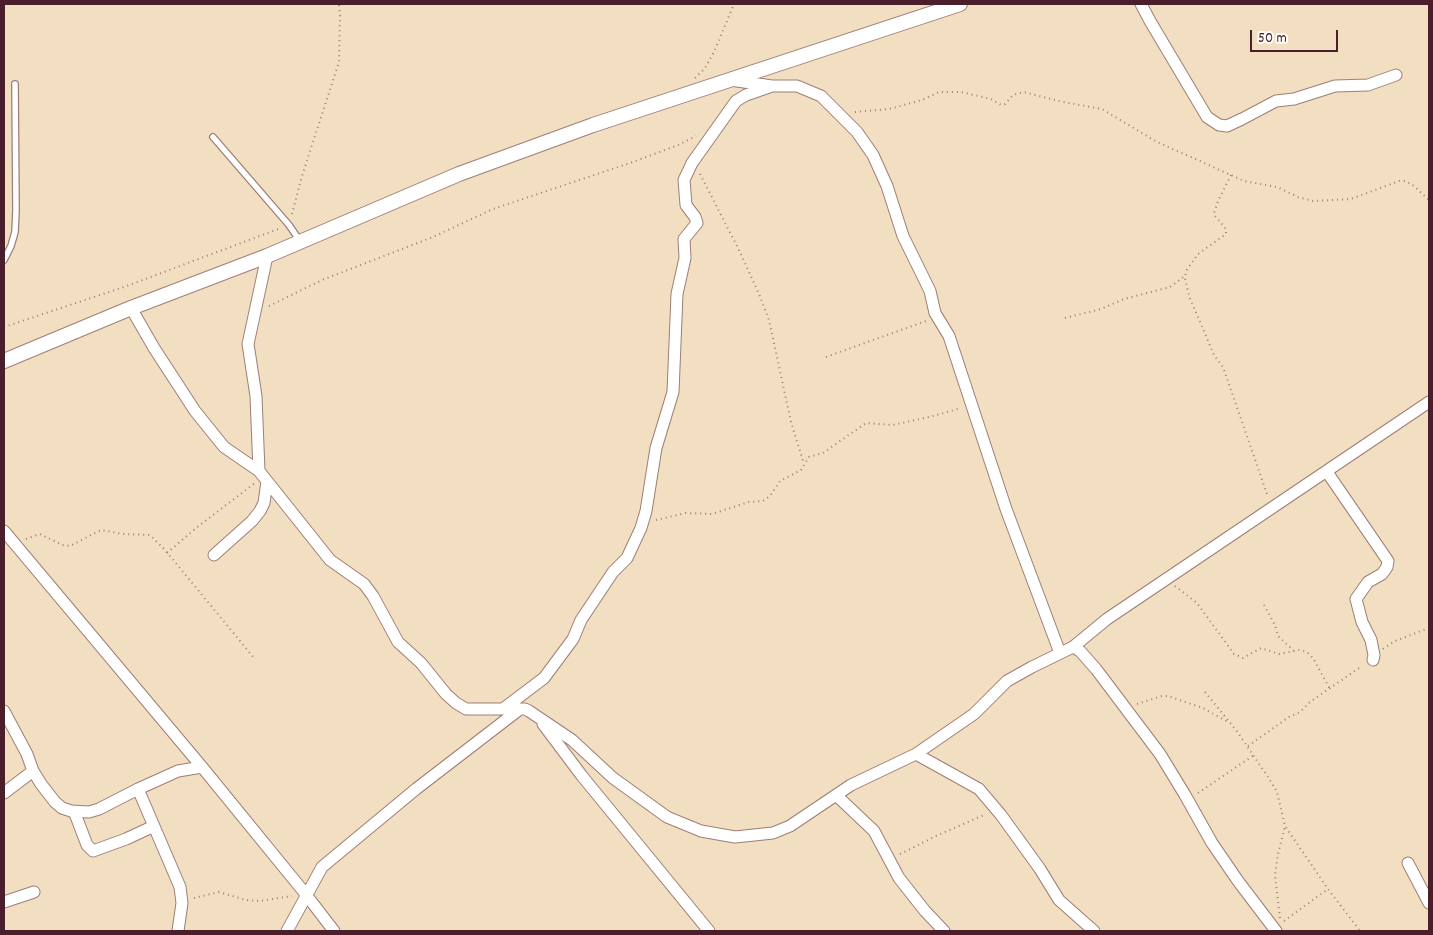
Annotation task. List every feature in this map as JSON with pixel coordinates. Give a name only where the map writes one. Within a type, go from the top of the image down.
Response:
[{"type":"street","points":[[4,361],[131,308],[267,256],[459,174],[593,126],[960,4]]},
{"type":"street","points":[[1141,4],[1203,111],[1211,121],[1219,125],[1227,126],[1276,101],[1294,99],[1335,86],[1368,85],[1396,75]]},
{"type":"street","points":[[730,80],[772,86],[797,86],[821,96],[857,132],[873,155],[887,186],[904,236],[930,291],[938,317],[948,336],[972,405],[984,447],[1060,653]]},
{"type":"street","points":[[503,709],[544,678],[576,634],[581,620],[603,586],[613,572],[627,558],[642,524],[656,448],[673,392],[677,294],[685,258],[684,239],[697,223],[686,205],[684,184],[694,160],[736,101],[746,95],[772,86]]},
{"type":"street","points":[[214,554],[252,521],[264,503],[256,396],[248,344],[267,256]]},
{"type":"street","points":[[131,308],[154,348],[195,411],[224,447],[263,476],[330,560],[364,584],[373,596],[398,642],[421,663],[446,694],[456,703],[466,709],[520,709],[530,711],[572,740],[614,778],[667,817],[701,831],[735,837],[773,833],[790,826],[851,785],[916,754],[974,714],[1008,681],[1072,648],[1108,620],[1429,402]]},
{"type":"street","points":[[1327,472],[1388,561],[1387,567],[1382,574],[1368,582],[1356,599],[1362,622],[1371,640],[1373,660]]},
{"type":"street","points":[[6,534],[202,767],[334,931]]},
{"type":"street","points":[[1072,648],[1080,651],[1096,669],[1160,754],[1212,843],[1276,931]]},
{"type":"street","points":[[287,931],[305,893],[322,868],[333,857],[416,789],[520,709]]},
{"type":"street","points":[[4,711],[27,754],[33,772],[55,802],[62,808],[89,812],[178,771],[202,767]]},
{"type":"street","points":[[536,715],[582,776],[709,931]]},
{"type":"street","points":[[916,754],[979,789],[1001,815],[1040,869],[1059,900],[1094,931]]},
{"type":"street","points":[[4,793],[33,772]]},
{"type":"street","points":[[138,789],[178,882],[181,898],[178,931]]},
{"type":"street","points":[[836,795],[874,831],[899,878],[925,911],[944,931]]},
{"type":"street","points":[[74,811],[87,845],[93,851],[154,826]]},
{"type":"street","points":[[1408,863],[1429,903]]},
{"type":"street","points":[[4,902],[34,892]]},
{"type":"lane","points":[[4,260],[15,232],[15,84]]},
{"type":"lane","points":[[213,137],[289,225],[300,241]]},
{"type":"path","points":[[4,327],[124,287],[289,225],[302,176],[339,62],[340,16],[338,4]]},
{"type":"path","points":[[694,80],[714,52],[734,4]]},
{"type":"path","points":[[855,112],[889,108],[922,100],[939,92],[961,92],[991,99],[1000,105],[1005,104],[1014,95],[1024,92],[1102,109],[1157,142],[1244,181],[1277,187],[1298,197],[1313,201],[1352,199],[1399,181],[1406,181],[1429,200]]},
{"type":"path","points":[[254,315],[282,298],[322,280],[433,238],[493,208],[633,162],[678,145],[700,134]]},
{"type":"path","points":[[694,160],[760,294],[769,320],[791,422],[804,466]]},
{"type":"path","points":[[1231,175],[1214,213],[1226,229],[1226,234],[1198,254],[1186,271],[1185,278],[1189,296],[1214,355],[1222,367],[1272,509]]},
{"type":"path","points":[[1065,318],[1101,309],[1124,299],[1170,287],[1186,274]]},
{"type":"path","points":[[826,357],[938,317]]},
{"type":"path","points":[[642,524],[686,513],[712,514],[749,502],[763,501],[770,496],[780,481],[798,472],[809,457],[823,453],[866,423],[893,425],[972,405]]},
{"type":"path","points":[[168,553],[196,528],[263,476]]},
{"type":"path","points":[[6,534],[20,540],[40,534],[62,545],[70,546],[99,531],[105,530],[123,534],[149,536],[168,553],[254,658]]},
{"type":"path","points":[[1164,582],[1172,584],[1197,603],[1236,656],[1246,657],[1261,648],[1279,654],[1299,650],[1307,652],[1313,658],[1330,689]]},
{"type":"path","points":[[1264,605],[1278,636],[1294,651]]},
{"type":"path","points":[[1248,746],[1357,668],[1373,660],[1384,648],[1395,641],[1429,628]]},
{"type":"path","points":[[1205,692],[1254,755],[1277,792],[1285,826],[1328,890],[1360,931]]},
{"type":"path","points":[[1123,704],[1136,704],[1168,696],[1203,708],[1230,723]]},
{"type":"path","points":[[1188,800],[1254,755]]},
{"type":"path","points":[[884,848],[894,854],[903,853],[984,814],[1001,815]]},
{"type":"path","points":[[1285,826],[1275,875],[1281,923],[1328,890]]},
{"type":"path","points":[[181,898],[194,898],[219,892],[246,900],[259,900],[305,893]]}]
